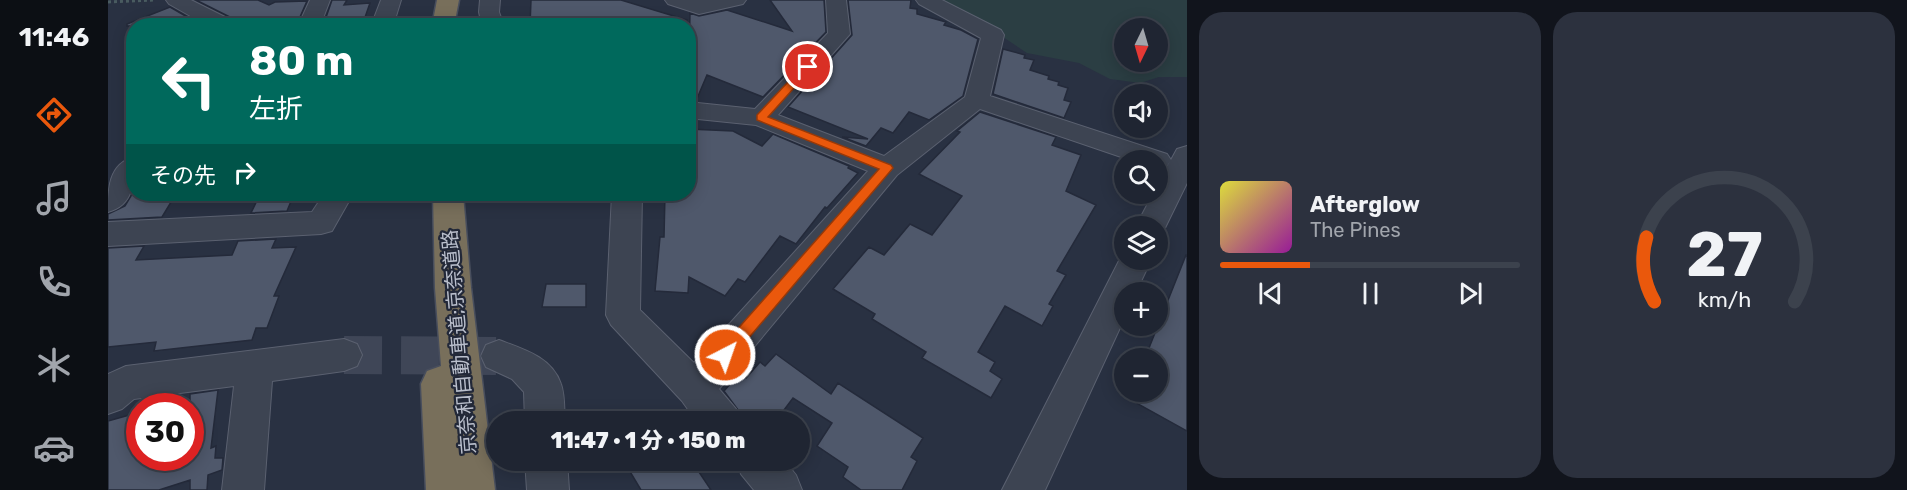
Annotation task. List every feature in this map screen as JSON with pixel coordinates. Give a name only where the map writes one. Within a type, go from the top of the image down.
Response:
[{"type":"highway","points":[[445,18],[448,0]]},
{"type":"highway","points":[[456,18],[459,0]]},
{"type":"highway","name":"京奈和自動車道;京奈道路","points":[[433,201],[434,292],[448,490]]},
{"type":"highway","name":"京奈和自動車道;京奈道路","points":[[448,201],[453,288],[473,490]]},
{"type":"street","points":[[176,0],[210,18]]},
{"type":"street","points":[[312,18],[320,0]]},
{"type":"street","points":[[385,18],[391,0]]},
{"type":"street","points":[[490,0],[491,18]]},
{"type":"street","points":[[675,0],[699,8],[736,0]]},
{"type":"street","points":[[761,118],[839,34],[836,0]]},
{"type":"street","points":[[695,389],[887,168],[977,100],[993,35],[926,0]]},
{"type":"street","points":[[691,18],[699,8]]},
{"type":"street","points":[[977,100],[1174,163],[1155,216]]},
{"type":"street","points":[[696,111],[761,118],[887,168]]},
{"type":"street","points":[[108,202],[126,177]]},
{"type":"street","points":[[108,234],[321,223],[336,201]]},
{"type":"street","points":[[627,201],[623,315],[714,411]]},
{"type":"street","points":[[1023,490],[1130,270]]},
{"type":"street","points":[[108,396],[126,383],[344,355]]},
{"type":"street","points":[[499,356],[525,367],[543,386],[544,411]]},
{"type":"street","points":[[243,490],[255,366]]},
{"type":"street","points":[[547,471],[548,490]]},
{"type":"street","points":[[765,471],[781,490]]},
{"type":"path","points":[[108,2],[153,0]]},
{"type":"green space","points":[[936,0],[1187,0],[1187,77],[1159,77],[1140,83],[1110,79],[1079,63],[1027,53],[985,25]]},
{"type":"building","points":[[196,0],[258,0],[269,5],[275,2],[307,1],[300,18],[232,18]]},
{"type":"building","points":[[332,0],[347,0],[344,5],[370,3],[365,18],[326,18]]},
{"type":"building","points":[[531,0],[621,0],[680,18],[530,18]]},
{"type":"building","points":[[770,0],[824,0],[826,32],[763,97],[707,75],[696,101],[696,18],[690,18],[690,13],[699,16],[727,10],[792,31]]},
{"type":"building","points":[[848,0],[911,0],[910,8],[917,9],[917,14],[946,22],[944,25],[961,30],[978,39],[963,96],[929,120],[909,112],[893,133],[881,128],[866,146],[842,137],[868,139],[788,107],[852,35]]},
{"type":"building","points":[[170,7],[189,18],[142,18]]},
{"type":"building","points":[[1003,49],[1034,60],[1030,70],[1049,76],[1048,79],[1068,88],[1064,100],[1071,102],[1064,118],[993,94]]},
{"type":"building","points":[[980,112],[1056,137],[1052,145],[1081,155],[1066,191],[1096,205],[1057,271],[1066,275],[1049,304],[1053,306],[1042,326],[1005,306],[978,352],[995,362],[990,371],[1002,379],[991,398],[922,358],[926,352],[872,319],[875,314],[833,289],[869,247],[884,255],[910,224],[932,235],[962,196],[919,174],[960,132],[957,131]]},
{"type":"building","points":[[696,129],[733,131],[762,146],[773,134],[849,166],[848,168],[858,173],[827,208],[825,207],[796,244],[780,236],[745,282],[738,279],[725,296],[689,277],[688,293],[655,291],[660,237],[664,237],[665,201],[696,201]]},
{"type":"building","points":[[128,201],[172,201],[162,217],[108,220],[108,214],[125,206]]},
{"type":"building","points":[[257,201],[291,201],[287,211],[251,213]]},
{"type":"building","points":[[276,239],[272,248],[296,247],[274,296],[279,296],[267,328],[256,328],[252,340],[154,351],[156,342],[108,347],[108,248],[144,246],[136,260],[232,255],[238,241]]},
{"type":"building","points":[[1187,255],[1187,431],[1134,402],[1168,402],[1168,348],[1149,348],[1154,336],[1168,336],[1168,300]]},
{"type":"building","points":[[546,284],[586,284],[586,307],[542,307]]},
{"type":"building","points":[[776,354],[831,394],[838,383],[923,438],[911,457],[917,461],[902,490],[861,490],[843,477],[848,467],[817,446],[832,423],[793,398],[783,411],[739,411],[724,391],[740,373],[746,378],[760,362],[765,366]]},
{"type":"building","points":[[218,390],[211,448],[216,446],[215,458],[223,458],[222,470],[208,475],[207,490],[190,490],[190,480],[159,490],[108,490],[108,421],[126,416],[126,471],[204,471],[204,393],[197,393]]},
{"type":"building","points":[[630,471],[698,471],[711,490],[641,490]]},
{"type":"tunnel","points":[[344,355],[499,356]]},
{"type":"route","points":[[725,355],[887,168],[761,118],[808,67]]}]
